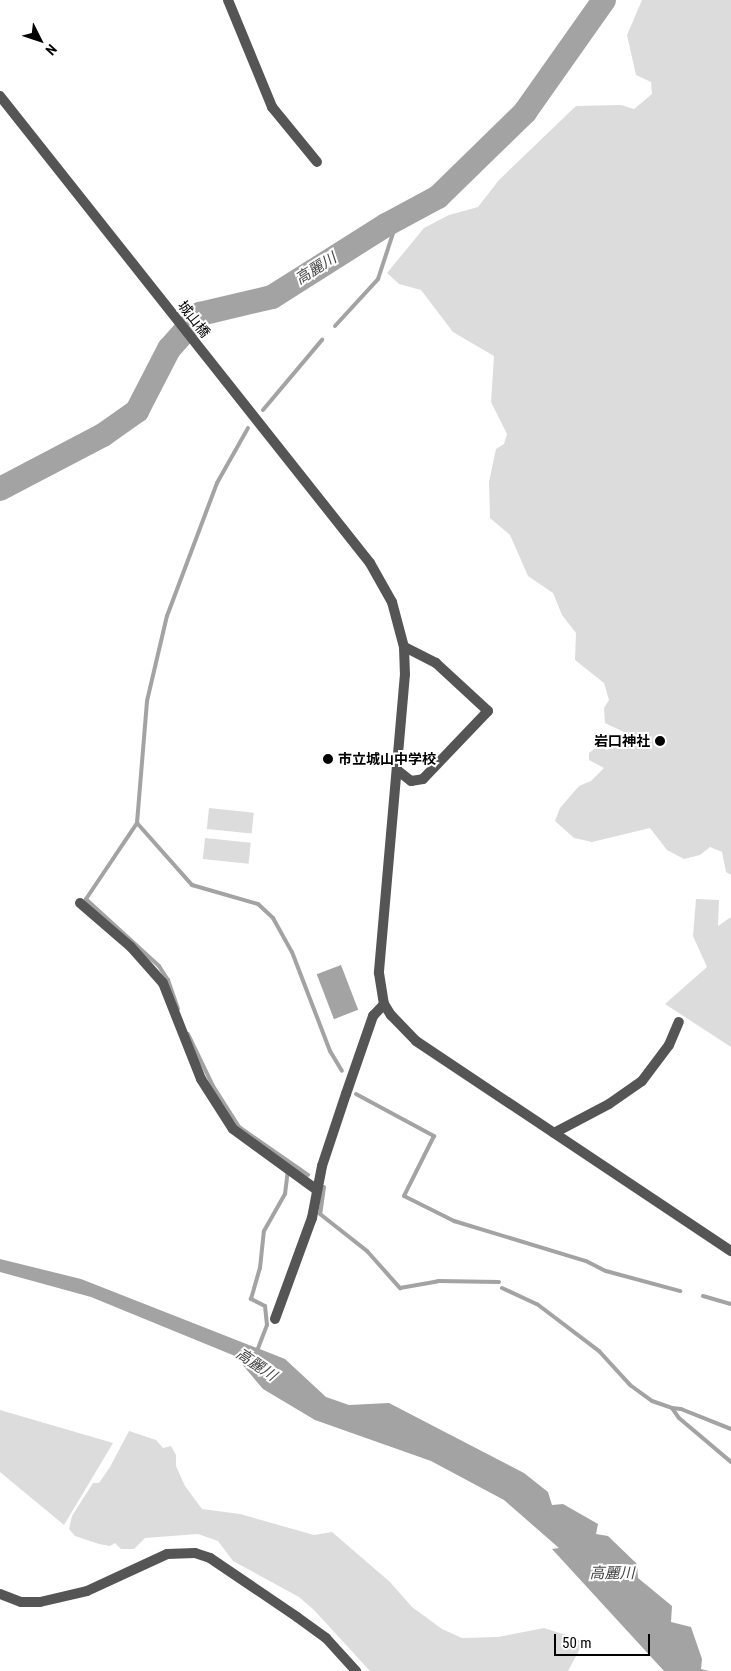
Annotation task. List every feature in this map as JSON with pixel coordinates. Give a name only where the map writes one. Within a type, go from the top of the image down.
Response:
[{"type":"street","points":[[228,0],[272,107],[317,162]]},
{"type":"street","name":"城山橋","points":[[0,96],[374,569],[392,602],[404,647],[405,674],[379,973],[384,1004]]},
{"type":"street","points":[[397,770],[410,781],[423,779],[488,711],[436,663],[404,647]]},
{"type":"street","points":[[80,903],[145,960],[163,983],[201,1079],[233,1129],[317,1190]]},
{"type":"street","points":[[275,1319],[312,1218],[317,1190],[373,1016],[384,1004],[397,1024],[416,1041],[731,1251]]},
{"type":"street","points":[[554,1133],[609,1104],[642,1081],[669,1045],[679,1022]]},
{"type":"street","points":[[0,1594],[21,1602],[40,1602],[87,1592],[167,1554],[195,1553],[210,1558],[326,1638],[356,1671]]},
{"type":"shaded area","points":[[642,0],[731,0],[731,875],[726,872],[722,852],[710,847],[700,855],[684,859],[667,850],[650,828],[592,842],[574,838],[555,821],[560,808],[579,786],[591,781],[604,768],[589,760],[589,753],[598,746],[607,750],[628,734],[605,723],[604,708],[609,700],[604,683],[575,660],[576,633],[562,615],[553,593],[528,576],[510,535],[490,518],[489,482],[496,449],[504,444],[507,434],[491,402],[494,356],[453,332],[421,290],[399,284],[387,273],[424,228],[449,215],[478,207],[499,180],[576,106],[621,105],[634,109],[652,94],[651,82],[636,75],[627,35]]},
{"type":"shaded area","points":[[209,808],[254,813],[252,834],[207,829]]},
{"type":"shaded area","points":[[205,838],[251,843],[249,864],[203,859]]},
{"type":"shaded area","points":[[696,899],[719,900],[718,926],[731,917],[731,1047],[665,1004],[707,967],[693,936]]},
{"type":"shaded area","points":[[0,1410],[113,1443],[64,1525],[0,1472]]},
{"type":"shaded area","points":[[129,1431],[156,1440],[163,1448],[171,1446],[176,1455],[176,1466],[185,1486],[202,1509],[240,1514],[314,1535],[332,1532],[390,1582],[412,1607],[442,1629],[462,1638],[498,1637],[544,1628],[578,1639],[582,1645],[568,1671],[370,1671],[314,1610],[299,1597],[233,1561],[218,1541],[198,1534],[145,1538],[134,1549],[121,1549],[115,1543],[110,1546],[75,1536],[69,1529],[72,1516],[93,1483],[99,1483],[110,1467]]},
{"type":"water","points":[[341,965],[358,1010],[334,1019],[317,974]]},
{"type":"water","name":"高麗川","points":[[0,1259],[81,1279],[285,1359],[326,1397],[349,1405],[389,1403],[524,1473],[548,1492],[552,1505],[563,1504],[598,1524],[596,1534],[608,1536],[637,1564],[638,1578],[672,1606],[671,1622],[691,1627],[702,1659],[701,1669],[709,1671],[664,1671],[552,1549],[559,1548],[504,1500],[431,1461],[315,1420],[263,1389],[235,1356],[91,1297],[0,1272]]},
{"type":"waterway","name":"高麗川","points":[[0,489],[103,435],[137,411],[169,349],[200,314],[272,297],[386,225],[438,197],[525,112],[604,0]]},
{"type":"waterway","points":[[335,326],[378,279],[398,218]]},
{"type":"waterway","points":[[263,410],[322,340]]},
{"type":"waterway","points":[[178,1009],[168,980],[159,966],[86,899],[137,823],[147,701],[167,616],[217,483],[248,428]]},
{"type":"waterway","points":[[137,823],[192,885],[258,904],[273,918],[292,952],[330,1051],[342,1071]]},
{"type":"waterway","points":[[188,1034],[213,1086],[239,1127],[308,1175]]},
{"type":"waterway","points":[[356,1094],[434,1136],[404,1196],[454,1221],[586,1261],[606,1271],[680,1291]]},
{"type":"waterway","points":[[257,1351],[267,1325],[265,1306],[251,1299],[260,1268],[264,1231],[285,1194],[288,1171]]},
{"type":"waterway","points":[[324,1187],[320,1214],[367,1251],[400,1288],[438,1281],[499,1282]]},
{"type":"waterway","points":[[502,1288],[537,1304],[599,1351],[630,1385],[652,1401],[672,1408],[679,1418],[731,1462]]},
{"type":"waterway","points":[[703,1296],[731,1304]]},
{"type":"waterway","points":[[672,1408],[681,1409],[731,1429]]},
{"type":"place","name":"岩口神社","points":[[660,741]]},
{"type":"place","name":"市立城山中学校","points":[[328,759]]}]
